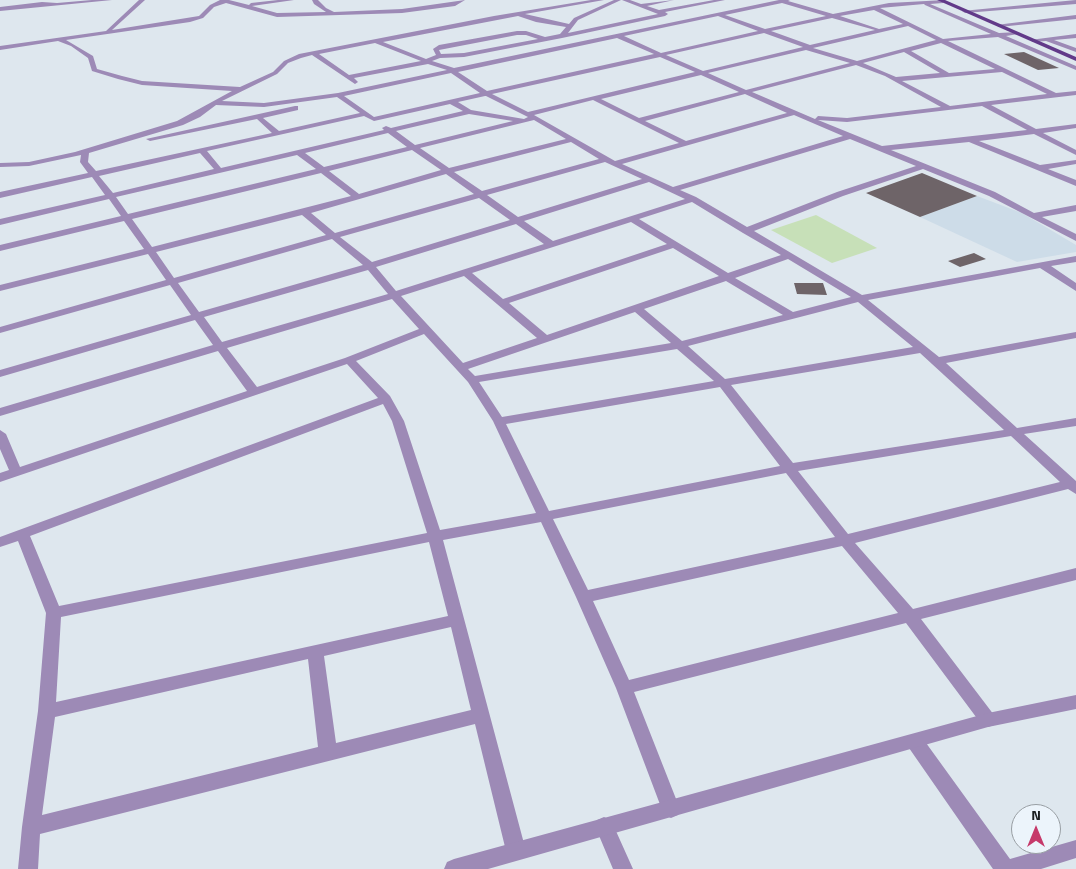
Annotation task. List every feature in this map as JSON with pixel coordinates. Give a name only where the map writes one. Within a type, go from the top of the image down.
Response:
[{"type":"main road","points":[[941,1],[1076,59]]},
{"type":"street","points":[[0,10],[42,4],[57,6],[109,0]]},
{"type":"street","points":[[108,30],[142,0]]},
{"type":"street","points":[[242,6],[291,0]]},
{"type":"street","points":[[315,0],[324,9],[336,14]]},
{"type":"street","points":[[438,0],[455,4]]},
{"type":"street","points":[[0,48],[201,17],[212,6],[225,1],[277,15],[402,11],[455,4],[462,0]]},
{"type":"street","points":[[254,392],[149,251],[94,173],[84,162],[90,151],[180,123],[197,115],[214,103],[276,73],[290,59],[518,14],[601,0]]},
{"type":"street","points":[[562,36],[576,19],[618,0]]},
{"type":"street","points":[[625,0],[687,22]]},
{"type":"street","points":[[640,6],[670,0],[718,15],[857,63],[897,80],[949,108]]},
{"type":"street","points":[[348,77],[427,61],[438,56],[464,55],[562,36],[710,1],[722,0]]},
{"type":"street","points":[[710,1],[738,10]]},
{"type":"street","points":[[744,1],[758,6]]},
{"type":"street","points":[[0,165],[29,164],[258,117],[341,97],[365,89],[563,49],[781,1],[879,30]]},
{"type":"street","points":[[0,195],[276,133],[488,95],[833,16],[920,1],[941,1]]},
{"type":"street","points":[[920,1],[1076,68]]},
{"type":"street","points":[[965,11],[1076,2]]},
{"type":"street","points":[[875,8],[1054,95]]},
{"type":"street","points":[[518,14],[536,20],[570,26]]},
{"type":"street","points":[[998,25],[1076,18]]},
{"type":"street","points":[[0,248],[415,148],[530,118],[594,98],[699,72],[909,24]]},
{"type":"street","points":[[603,27],[699,72],[803,117],[992,194],[1036,215],[1076,238]]},
{"type":"street","points":[[440,65],[441,58],[436,50],[439,47],[517,33],[526,33],[546,39],[563,49]]},
{"type":"street","points":[[639,120],[944,40],[1016,33]]},
{"type":"street","points":[[1032,40],[1076,36]]},
{"type":"street","points":[[58,39],[73,45],[91,57],[94,70],[120,78],[142,83],[241,89]]},
{"type":"street","points":[[1046,39],[1076,50]]},
{"type":"street","points":[[376,41],[454,71],[488,95],[610,162],[648,180],[675,189],[693,199],[860,298],[938,361],[1073,487]]},
{"type":"street","points":[[905,50],[948,75]]},
{"type":"street","points":[[313,53],[365,89]]},
{"type":"street","points":[[897,80],[1003,70]]},
{"type":"street","points":[[803,117],[848,120],[1076,93]]},
{"type":"street","points":[[214,103],[264,105],[341,97],[552,245]]},
{"type":"street","points":[[594,98],[684,143]]},
{"type":"street","points":[[452,102],[469,112]]},
{"type":"street","points":[[983,104],[1076,153]]},
{"type":"street","points":[[0,222],[469,112],[530,118]]},
{"type":"street","points":[[0,330],[481,194],[794,113]]},
{"type":"street","points":[[258,117],[276,133]]},
{"type":"street","points":[[840,131],[848,120]]},
{"type":"street","points":[[883,148],[970,140],[1076,126]]},
{"type":"street","points":[[675,189],[851,136]]},
{"type":"street","points":[[0,288],[304,212],[448,171],[572,140]]},
{"type":"street","points":[[970,140],[1076,183]]},
{"type":"street","points":[[202,150],[219,170]]},
{"type":"street","points":[[299,152],[358,197]]},
{"type":"street","points":[[1038,168],[1076,162]]},
{"type":"street","points":[[746,231],[840,194],[924,166]]},
{"type":"street","points":[[0,374],[370,266],[515,219],[648,180]]},
{"type":"street","points":[[0,412],[394,295],[693,199]]},
{"type":"street","points":[[1036,215],[1076,208]]},
{"type":"street","points":[[304,212],[370,266],[425,330],[472,380],[500,420],[584,597],[624,688],[671,809]]},
{"type":"street","points":[[632,219],[790,315]]},
{"type":"street","points":[[503,302],[673,245]]},
{"type":"street","points":[[460,368],[789,256]]},
{"type":"street","points":[[472,380],[680,345],[860,298],[1076,259]]},
{"type":"street","points":[[1042,265],[1076,288]]},
{"type":"street","points":[[465,272],[503,302],[544,339]]},
{"type":"street","points":[[636,308],[724,384],[845,540],[910,616],[988,720]]},
{"type":"street","points":[[0,478],[349,360],[425,330]]},
{"type":"street","points":[[938,361],[1076,336]]},
{"type":"street","points":[[500,420],[923,350]]},
{"type":"street","points":[[349,360],[386,399],[398,421],[435,536],[455,620],[516,851]]},
{"type":"street","points":[[0,542],[386,399]]},
{"type":"street","points":[[54,613],[435,536],[790,468],[1076,422]]},
{"type":"street","points":[[0,434],[16,472]]},
{"type":"street","points":[[584,597],[845,540],[1073,487]]},
{"type":"street","points":[[22,534],[54,613],[47,711],[31,828],[28,869]]},
{"type":"street","points":[[624,688],[1076,574]]},
{"type":"street","points":[[47,711],[455,620]]},
{"type":"street","points":[[315,651],[328,753]]},
{"type":"street","points":[[454,869],[604,826],[915,742],[988,720],[1076,702]]},
{"type":"street","points":[[31,828],[481,714]]},
{"type":"street","points":[[915,742],[1005,869]]},
{"type":"street","points":[[604,826],[623,869]]},
{"type":"street","points":[[1009,869],[1076,849]]},
{"type":"shaded area","points":[[977,196],[1022,213],[1076,245],[1076,252],[1017,262],[920,217]]},
{"type":"green space","points":[[816,215],[877,248],[832,263],[771,230]]},
{"type":"building","points":[[1024,52],[1059,68],[1038,70],[1004,54]]},
{"type":"building","points":[[922,173],[977,196],[920,217],[866,193]]},
{"type":"building","points":[[974,253],[986,259],[960,267],[948,261]]},
{"type":"building","points":[[794,283],[823,283],[827,295],[797,294]]}]
